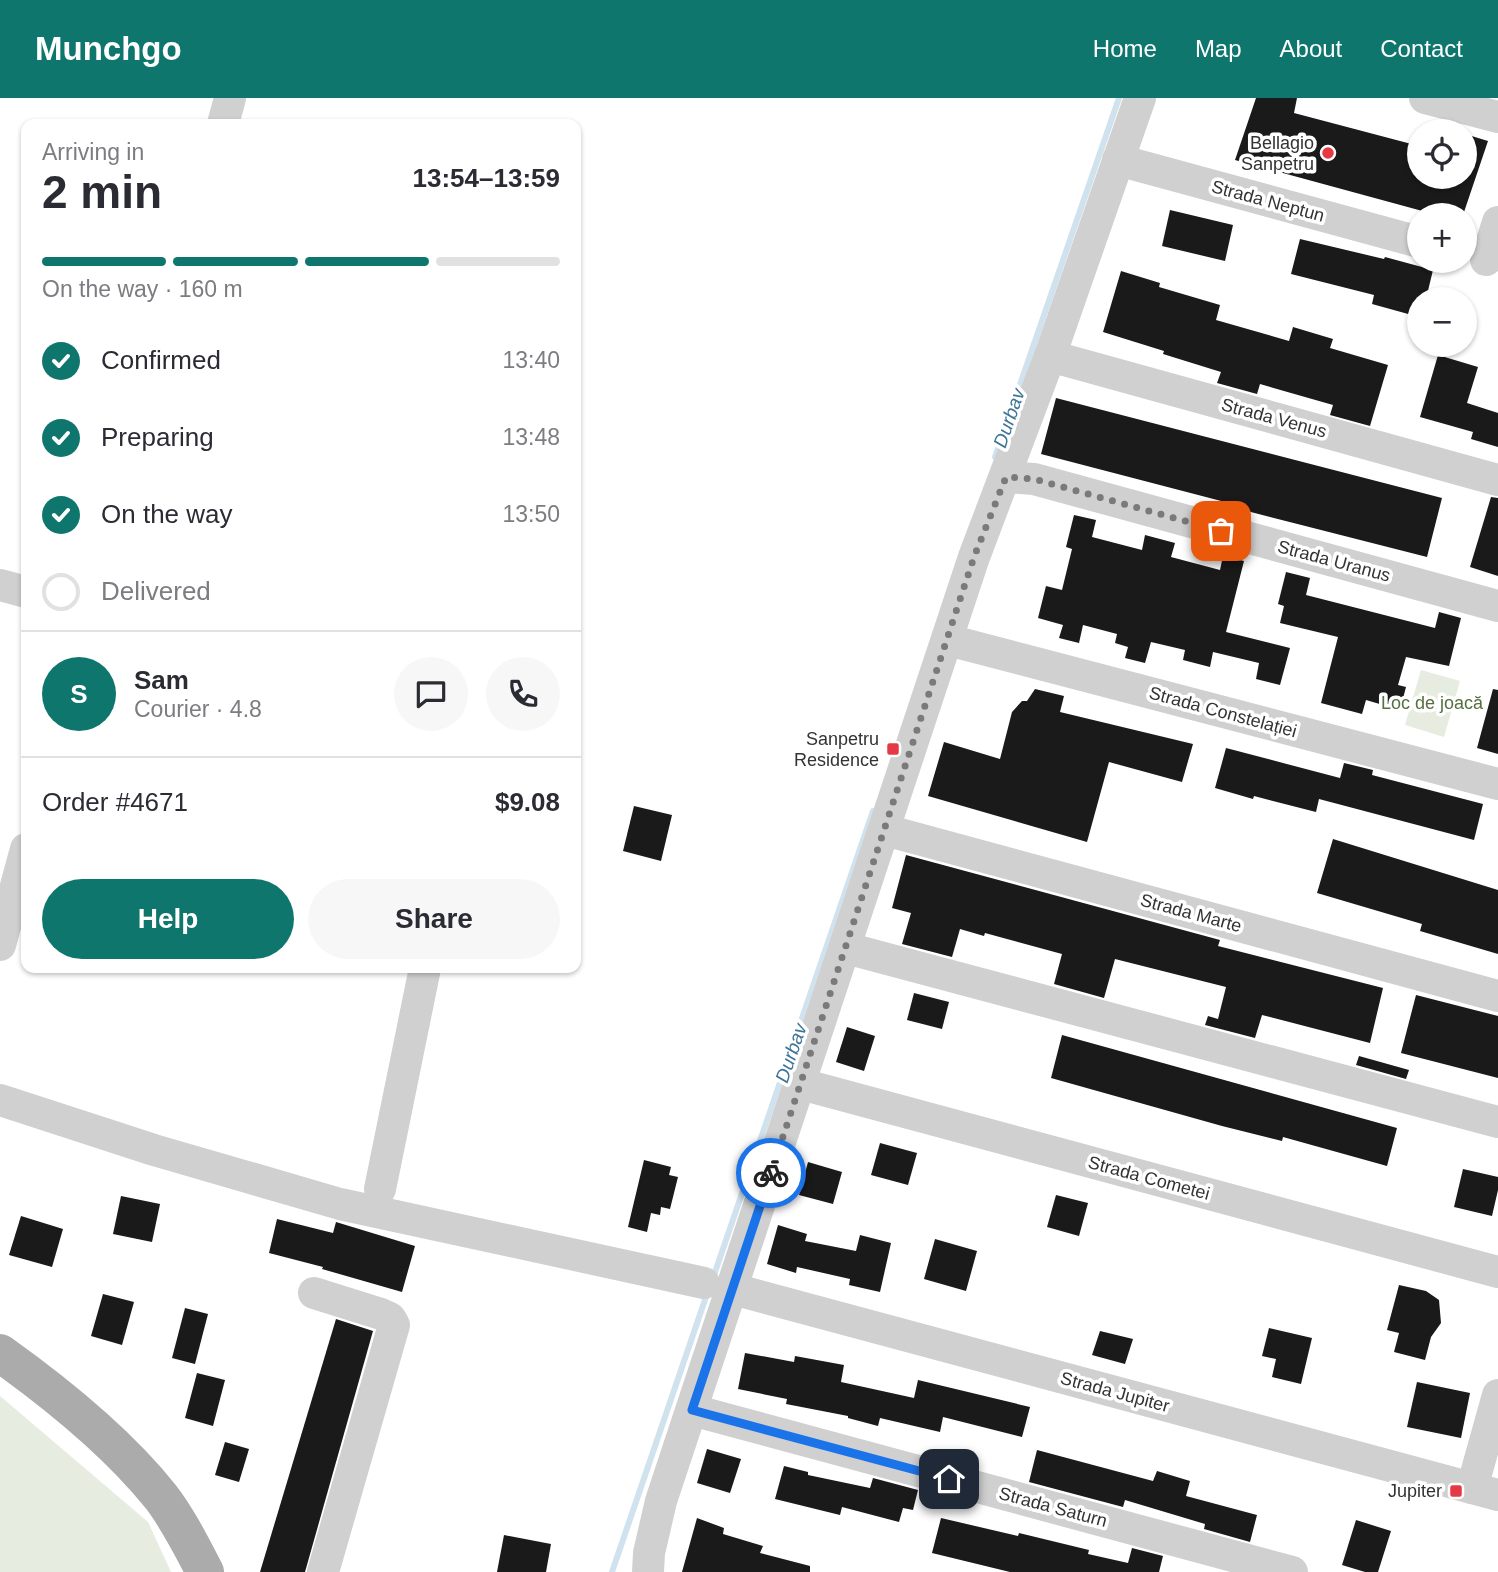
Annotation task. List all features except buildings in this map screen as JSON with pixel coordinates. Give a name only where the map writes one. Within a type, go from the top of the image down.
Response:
[{"type":"main road","points":[[0,1353],[35,1378],[105,1438],[162,1498],[205,1572]]},
{"type":"street","points":[[224,119],[230,98]]},
{"type":"street","points":[[648,1572],[649,1553],[661,1501],[692,1410],[718,1286],[801,1084],[974,557],[1050,356],[1140,98]]},
{"type":"street","points":[[1425,98],[1498,117]]},
{"type":"street","name":"Strada Neptun","points":[[1118,160],[1407,239]]},
{"type":"street","points":[[1483,260],[1498,222]]},
{"type":"street","name":"Strada Venus","points":[[1050,356],[1498,480]]},
{"type":"street","name":"Strada Uranus","points":[[1006,477],[1034,479],[1498,606]]},
{"type":"street","points":[[0,585],[21,591]]},
{"type":"street","name":"Strada Constelației","points":[[948,640],[1498,784]]},
{"type":"street","name":"Strada Marte","points":[[885,831],[1498,996]]},
{"type":"street","points":[[0,946],[21,868]]},
{"type":"street","points":[[846,948],[1498,1122]]},
{"type":"street","points":[[380,1189],[424,973]]},
{"type":"street","name":"Strada Cometei","points":[[801,1084],[1498,1272]]},
{"type":"street","name":"Strada Jupiter","points":[[0,1100],[154,1150],[340,1205],[718,1286],[1485,1492]]},
{"type":"street","points":[[314,1293],[381,1314],[390,1318],[394,1325],[323,1572]]},
{"type":"street","points":[[1485,1492],[1498,1395]]},
{"type":"street","name":"Strada Saturn","points":[[692,1410],[1292,1572]]},
{"type":"green space","name":"Loc de joacă","points":[[1421,670],[1460,681],[1444,737],[1405,725]]},
{"type":"green space","points":[[0,1396],[148,1522],[171,1572],[0,1572]]},
{"type":"waterway","name":"Durbav","points":[[995,457],[1119,98]]},
{"type":"waterway","name":"Durbav","points":[[713,1278],[873,811]]},
{"type":"waterway","name":"Durbav","points":[[612,1572],[708,1291]]},
{"type":"way so far","points":[[771,1173],[974,557],[1006,477],[1034,479],[1221,531]]},
{"type":"place","name":"Bellagio Sanpetru","points":[[1328,153]]},
{"type":"place","name":"Sanpetru Residence","points":[[893,749]]},
{"type":"place","name":"Jupiter","points":[[1456,1491]]},
{"type":"route","points":[[771,1173],[692,1410],[949,1479]]}]
